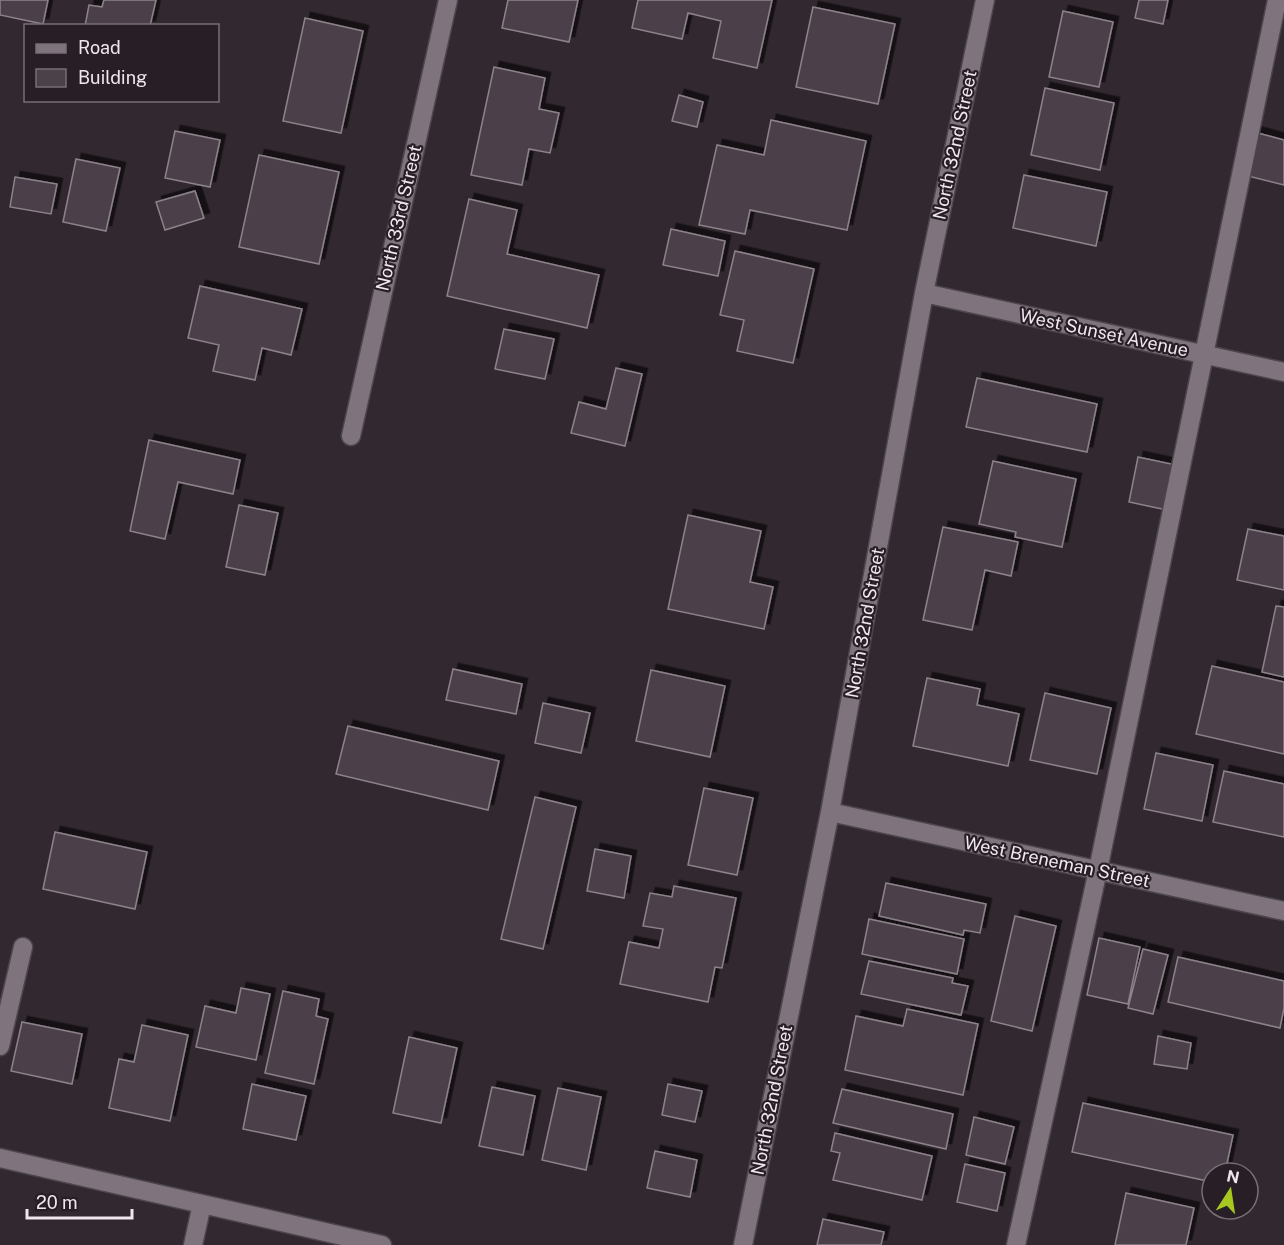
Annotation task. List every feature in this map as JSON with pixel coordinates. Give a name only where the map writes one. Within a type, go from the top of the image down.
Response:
[{"type":"street","name":"North 33rd Street","points":[[351,436],[448,0]]},
{"type":"street","name":"North 32nd Street","points":[[743,1245],[830,812],[924,293],[985,0]]},
{"type":"street","points":[[1016,1245],[1098,870],[1277,0]]},
{"type":"street","name":"West Sunset Avenue","points":[[924,293],[1284,372]]},
{"type":"street","name":"West Breneman Street","points":[[830,812],[1284,911]]},
{"type":"street","points":[[0,1046],[23,947]]},
{"type":"street","points":[[0,1158],[382,1245]]},
{"type":"street","points":[[193,1245],[202,1204]]},
{"type":"building","points":[[0,0],[48,0],[43,24],[0,15]]},
{"type":"building","points":[[104,0],[156,0],[150,24],[85,24],[89,5],[102,7]]},
{"type":"building","points":[[508,0],[578,0],[569,42],[502,28]]},
{"type":"building","points":[[638,0],[772,0],[757,68],[713,58],[721,21],[688,13],[682,39],[632,28]]},
{"type":"building","points":[[1139,0],[1168,0],[1163,24],[1135,18]]},
{"type":"building","points":[[813,7],[895,24],[878,104],[796,87]]},
{"type":"building","points":[[1063,11],[1113,22],[1099,87],[1049,77]]},
{"type":"building","points":[[305,18],[363,31],[341,133],[283,121]]},
{"type":"building","points":[[494,67],[545,78],[539,109],[559,113],[550,153],[529,149],[522,185],[471,175]]},
{"type":"building","points":[[1045,88],[1114,103],[1100,170],[1031,155]]},
{"type":"building","points":[[679,95],[703,102],[697,127],[672,121]]},
{"type":"building","points":[[771,120],[866,141],[847,230],[750,210],[745,234],[699,225],[717,145],[764,155]]},
{"type":"building","points":[[175,131],[220,140],[210,187],[165,178]]},
{"type":"building","points":[[1254,132],[1284,140],[1284,185],[1244,175]]},
{"type":"building","points":[[259,155],[339,172],[319,264],[239,247]]},
{"type":"building","points":[[76,159],[120,168],[106,231],[63,222]]},
{"type":"building","points":[[1024,175],[1107,192],[1096,246],[1013,228]]},
{"type":"building","points":[[15,177],[57,184],[51,214],[10,207]]},
{"type":"building","points":[[195,191],[204,218],[165,230],[156,202]]},
{"type":"building","points":[[469,199],[517,210],[507,254],[599,275],[587,328],[447,296]]},
{"type":"building","points":[[671,229],[725,241],[718,276],[663,265]]},
{"type":"building","points":[[735,251],[814,269],[793,363],[737,351],[744,320],[720,315]]},
{"type":"building","points":[[200,286],[302,309],[291,355],[262,348],[255,380],[213,371],[219,345],[188,338]]},
{"type":"building","points":[[504,329],[554,339],[545,379],[495,369]]},
{"type":"building","points":[[616,368],[642,374],[625,446],[571,433],[579,402],[606,409]]},
{"type":"building","points":[[977,378],[1097,404],[1087,452],[966,427]]},
{"type":"building","points":[[149,440],[240,460],[233,494],[178,482],[165,539],[130,531]]},
{"type":"building","points":[[1138,457],[1176,465],[1167,510],[1129,502]]},
{"type":"building","points":[[993,461],[1076,479],[1062,547],[1015,537],[1016,532],[979,524]]},
{"type":"building","points":[[239,505],[278,513],[265,575],[226,567]]},
{"type":"building","points":[[688,515],[761,531],[750,582],[773,587],[764,629],[668,609]]},
{"type":"building","points":[[943,527],[1018,542],[1011,576],[985,570],[972,630],[923,620]]},
{"type":"building","points":[[1248,529],[1284,536],[1284,590],[1237,580]]},
{"type":"building","points":[[1276,606],[1284,607],[1284,677],[1262,672]]},
{"type":"building","points":[[1212,666],[1284,682],[1284,754],[1196,734]]},
{"type":"building","points":[[453,669],[522,684],[516,714],[446,700]]},
{"type":"building","points":[[651,670],[725,686],[710,757],[636,741]]},
{"type":"building","points":[[927,678],[980,689],[977,705],[1019,714],[1008,766],[913,746]]},
{"type":"building","points":[[1045,693],[1111,708],[1097,774],[1030,760]]},
{"type":"building","points":[[543,703],[590,713],[581,753],[535,743]]},
{"type":"building","points":[[348,726],[499,761],[488,810],[336,774]]},
{"type":"building","points":[[1156,753],[1213,765],[1202,821],[1144,809]]},
{"type":"building","points":[[1224,771],[1284,784],[1284,837],[1213,822]]},
{"type":"building","points":[[704,788],[753,798],[737,875],[688,865]]},
{"type":"building","points":[[535,797],[576,807],[543,949],[501,939]]},
{"type":"building","points":[[55,832],[147,852],[135,909],[43,889]]},
{"type":"building","points":[[595,849],[631,856],[624,898],[587,891]]},
{"type":"building","points":[[886,883],[986,904],[980,933],[964,930],[963,935],[879,916]]},
{"type":"building","points":[[674,886],[736,898],[722,968],[715,967],[708,1002],[620,984],[629,942],[659,948],[663,929],[643,926],[650,893],[672,897]]},
{"type":"building","points":[[1015,916],[1056,926],[1032,1031],[991,1021]]},
{"type":"building","points":[[869,919],[964,939],[957,974],[862,954]]},
{"type":"building","points":[[1099,938],[1140,947],[1128,1004],[1087,995]]},
{"type":"building","points":[[1143,949],[1168,955],[1153,1014],[1128,1008]]},
{"type":"building","points":[[1178,957],[1284,981],[1284,1008],[1280,1028],[1168,1002]]},
{"type":"building","points":[[869,961],[953,978],[952,983],[968,986],[961,1015],[861,994]]},
{"type":"building","points":[[241,988],[270,994],[256,1060],[196,1047],[205,1006],[236,1013]]},
{"type":"building","points":[[283,991],[319,999],[316,1016],[328,1019],[314,1084],[265,1073]]},
{"type":"building","points":[[907,1009],[978,1024],[963,1095],[845,1070],[856,1016],[903,1026]]},
{"type":"building","points":[[22,1022],[82,1034],[72,1084],[11,1071]]},
{"type":"building","points":[[142,1025],[188,1035],[170,1121],[109,1108],[119,1059],[134,1062]]},
{"type":"building","points":[[1158,1036],[1191,1043],[1187,1069],[1154,1064]]},
{"type":"building","points":[[409,1037],[457,1048],[441,1123],[393,1113]]},
{"type":"building","points":[[252,1084],[306,1096],[296,1140],[243,1129]]},
{"type":"building","points":[[668,1084],[702,1091],[695,1122],[662,1115]]},
{"type":"building","points":[[492,1087],[535,1096],[523,1155],[479,1146]]},
{"type":"building","points":[[558,1088],[601,1097],[586,1170],[542,1160]]},
{"type":"building","points":[[842,1089],[953,1114],[946,1149],[833,1123]]},
{"type":"building","points":[[1083,1103],[1233,1135],[1228,1161],[1200,1161],[1200,1179],[1072,1152]]},
{"type":"building","points":[[974,1117],[1014,1127],[1005,1164],[966,1155]]},
{"type":"building","points":[[835,1133],[932,1156],[922,1200],[833,1180],[840,1153],[831,1151]]},
{"type":"building","points":[[655,1151],[697,1160],[690,1197],[647,1188]]},
{"type":"building","points":[[965,1164],[1005,1173],[997,1211],[957,1202]]},
{"type":"building","points":[[1126,1193],[1194,1208],[1186,1245],[1115,1245]]},
{"type":"building","points":[[823,1219],[884,1232],[881,1245],[817,1245]]}]
